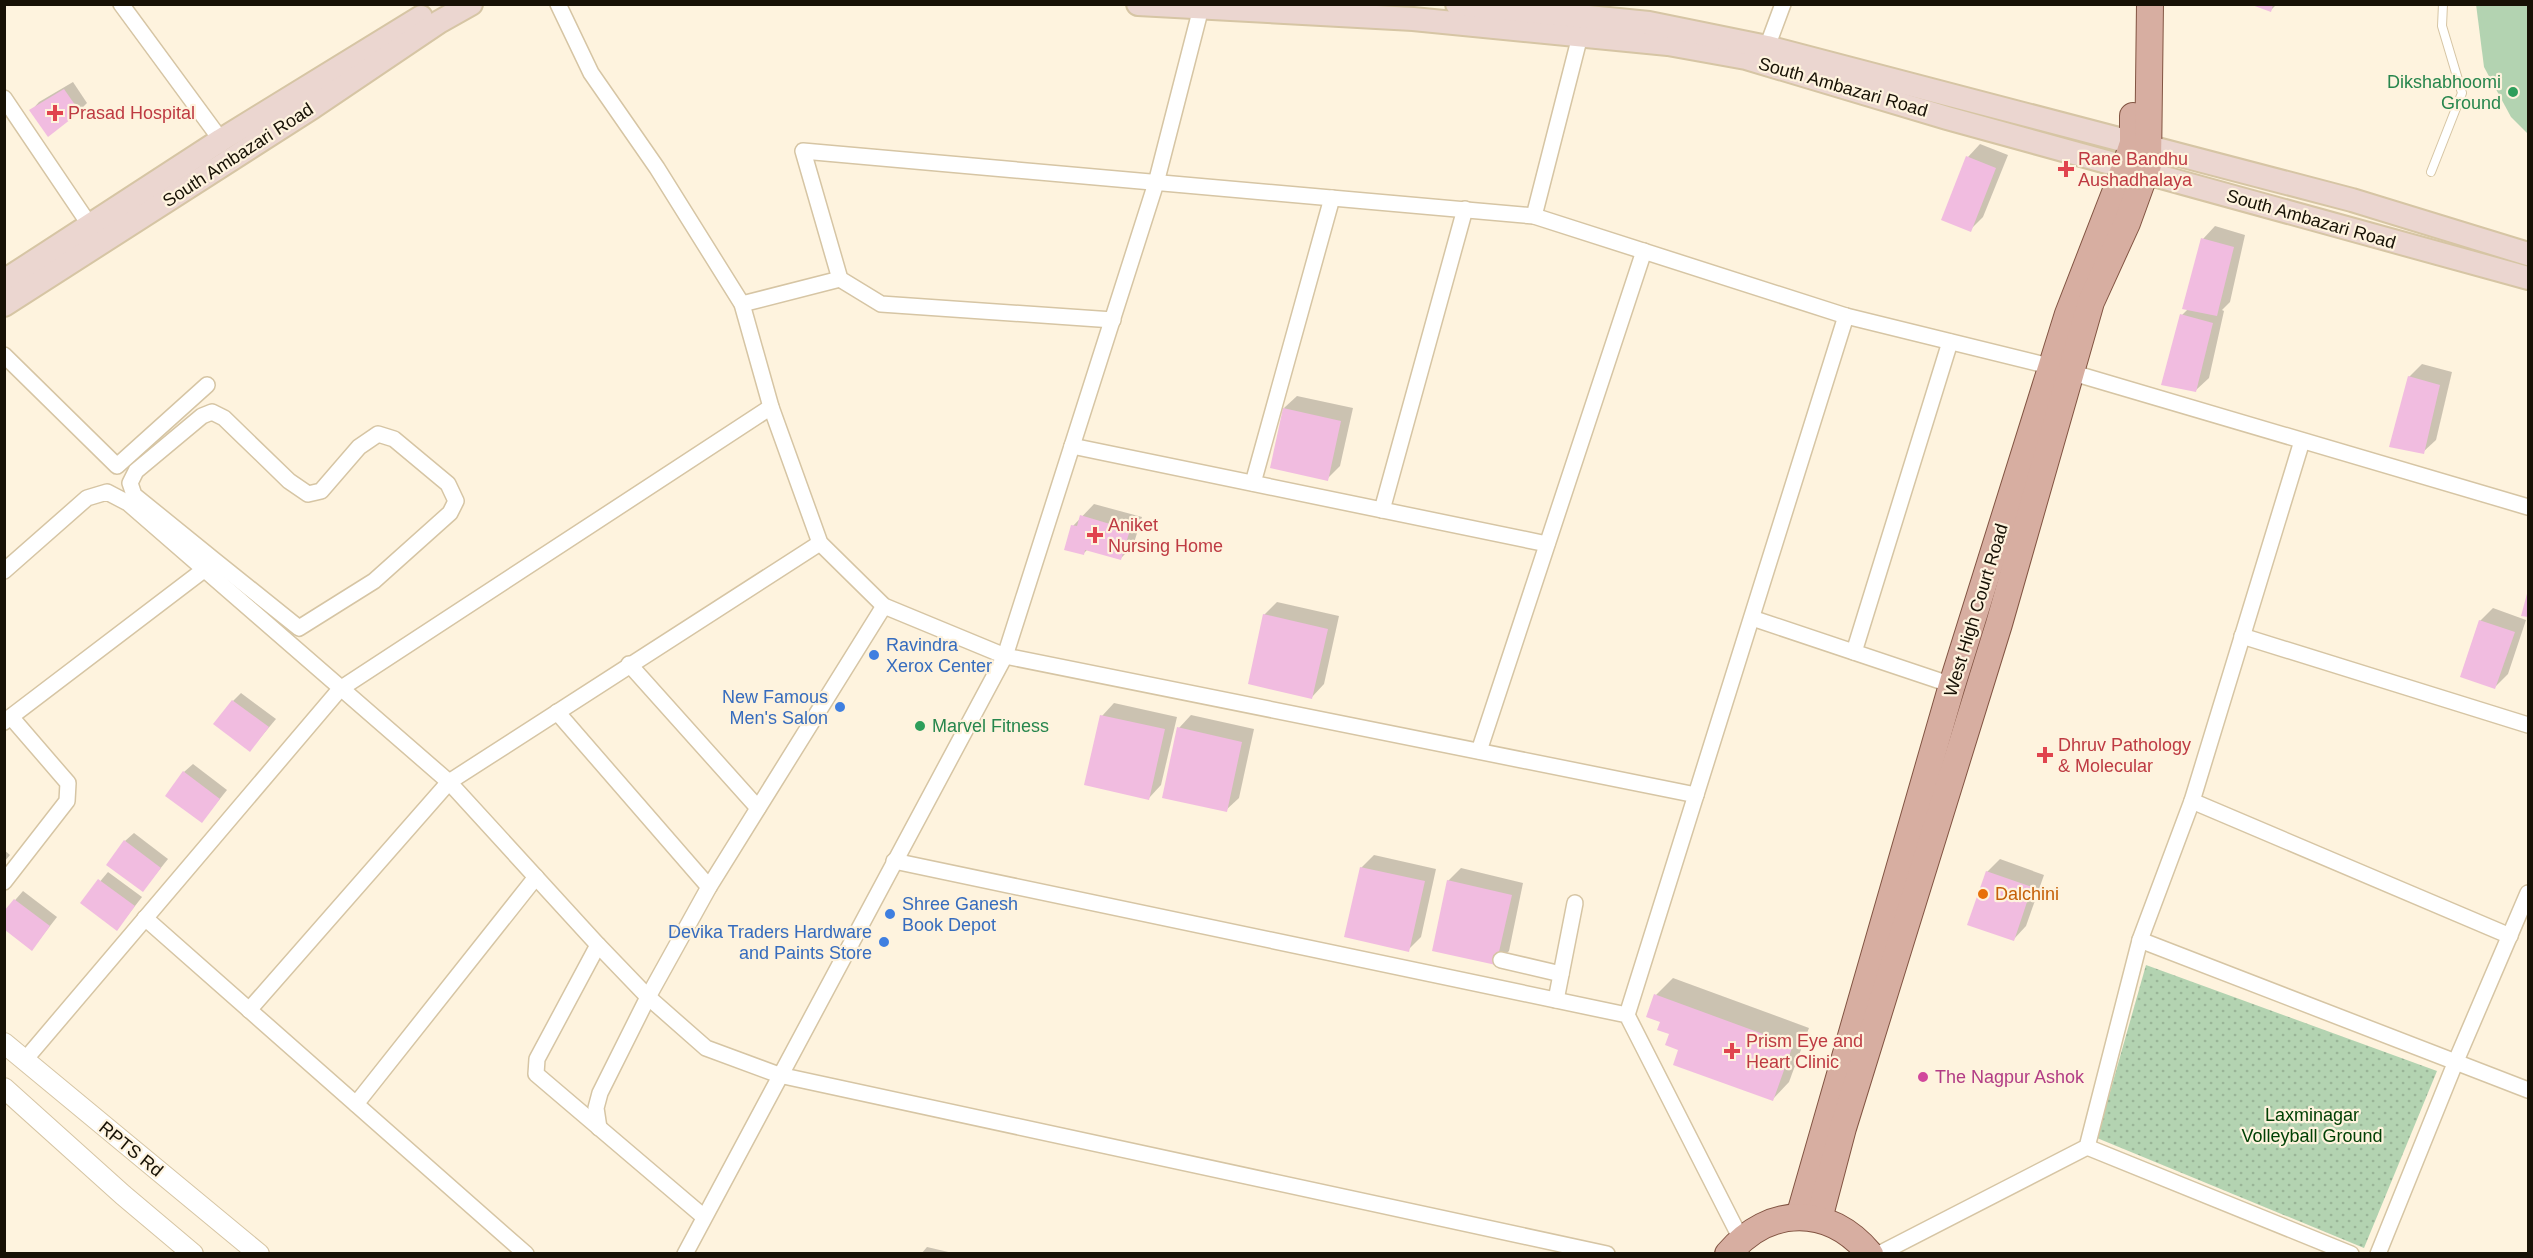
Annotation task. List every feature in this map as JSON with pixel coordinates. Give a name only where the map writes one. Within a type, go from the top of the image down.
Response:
[{"type":"main road","name":"South Ambazari Road","points":[[4,281],[221,140],[443,4]]},
{"type":"main road","name":"South Ambazari Road","points":[[4,305],[313,107],[439,22],[471,4]]},
{"type":"main road","name":"South Ambazari Road","points":[[1138,4],[1413,19],[1583,19],[1668,44],[1746,58],[2140,159],[2352,200],[2529,254]]},
{"type":"main road","name":"South Ambazari Road","points":[[1457,4],[1583,19],[1649,23],[1767,47],[2529,278]]},
{"type":"main road","name":"West High Court Road","points":[[2132,4],[2140,159]]},
{"type":"main road","name":"West High Court Road","points":[[1809,1218],[1952,685],[2062,370],[2068,314],[2140,159],[2150,4]]},
{"type":"main road","points":[[1809,1218],[1843,1128],[1999,624],[2062,370]]},
{"type":"main road","points":[[1734,1246],[1768,1223],[1809,1218],[1840,1227],[1858,1240],[1870,1254]]},
{"type":"street","points":[[121,4],[221,140]]},
{"type":"street","points":[[558,4],[591,73],[657,168],[742,304],[771,407],[820,543],[884,606],[1005,656],[1696,795]]},
{"type":"street","points":[[1767,47],[1784,4]]},
{"type":"street","points":[[685,1254],[1005,656],[1156,183],[1201,7]]},
{"type":"street","points":[[1534,216],[1583,19]]},
{"type":"street","points":[[4,98],[89,224]]},
{"type":"street","points":[[1113,320],[881,304],[840,279],[803,151],[1534,216],[1846,316],[2062,370],[2529,507]]},
{"type":"street","points":[[1252,483],[1332,198]]},
{"type":"street","points":[[1382,510],[1465,209]]},
{"type":"street","points":[[1479,752],[1644,251]]},
{"type":"street","points":[[742,304],[840,279]]},
{"type":"street","points":[[1734,1246],[1627,1015],[1846,316]]},
{"type":"street","points":[[1854,652],[1950,342]]},
{"type":"street","points":[[4,356],[117,466],[207,385]]},
{"type":"street","points":[[24,1061],[340,689],[771,407]]},
{"type":"street","points":[[4,571],[87,498],[107,492],[128,503],[209,564],[299,628],[374,581],[450,513],[456,501],[448,484],[393,439],[378,434],[359,447],[321,491],[308,494],[289,482],[224,418],[212,412],[202,416],[136,471],[130,483],[134,495],[209,564],[276,632],[449,782],[648,997],[706,1048],[779,1075],[1607,1254]]},
{"type":"street","points":[[1879,1254],[2087,1147],[2140,940],[2192,801],[2302,441]]},
{"type":"street","points":[[1072,446],[1547,544]]},
{"type":"street","points":[[249,1010],[449,782],[820,543]]},
{"type":"street","points":[[4,882],[67,801],[68,783],[11,717],[209,564]]},
{"type":"street","points":[[599,1128],[596,1107],[600,1093],[648,997],[709,886],[884,606]]},
{"type":"street","points":[[1752,618],[1952,685]]},
{"type":"street","points":[[276,632],[287,619]]},
{"type":"street","points":[[2242,636],[2529,725]]},
{"type":"street","points":[[629,664],[758,808]]},
{"type":"street","points":[[557,712],[709,886]]},
{"type":"street","points":[[2192,801],[2510,936]]},
{"type":"street","points":[[894,861],[1627,1015]]},
{"type":"street","points":[[356,1104],[536,877]]},
{"type":"street","points":[[2378,1254],[2456,1061],[2529,893]]},
{"type":"street","points":[[1556,1000],[1575,903]]},
{"type":"street","points":[[145,918],[526,1254]]},
{"type":"street","points":[[2140,940],[2529,1090]]},
{"type":"street","points":[[598,945],[537,1059],[536,1074],[704,1217]]},
{"type":"street","points":[[1501,960],[1561,974]]},
{"type":"street","name":"RPTS Rd","points":[[4,1043],[259,1254]]},
{"type":"street","points":[[4,1088],[123,1195],[193,1254]]},
{"type":"street","points":[[2087,1147],[2350,1254]]},
{"type":"lane","points":[[2431,172],[2462,93],[2442,26],[2443,4]]},
{"type":"green space","name":"Dikshabhoomi Ground","points":[[2476,4],[2528,5],[2528,134],[2511,117],[2484,67]]},
{"type":"green space","name":"Laxminagar Volleyball Ground","points":[[2146,965],[2437,1071],[2364,1248],[2097,1138]]},
{"type":"building","points":[[2252,5],[2273,5],[2271,12]]},
{"type":"building","points":[[64,89],[80,112],[48,137],[29,110]]},
{"type":"building","points":[[1966,156],[1996,168],[1971,232],[1941,220]]},
{"type":"building","points":[[2201,238],[2234,247],[2217,316],[2182,309]]},
{"type":"building","points":[[2180,314],[2213,323],[2196,392],[2161,385]]},
{"type":"building","points":[[2408,376],[2440,385],[2424,454],[2389,447]]},
{"type":"building","points":[[1283,408],[1341,421],[1328,481],[1270,468]]},
{"type":"building","points":[[1080,515],[1130,530],[1121,560],[1085,550],[1084,555],[1064,550],[1071,525],[1077,526]]},
{"type":"building","points":[[2528,590],[2528,617],[2521,616]]},
{"type":"building","points":[[1263,614],[1328,629],[1312,699],[1248,684]]},
{"type":"building","points":[[2479,620],[2515,632],[2495,689],[2460,677]]},
{"type":"building","points":[[232,700],[269,727],[250,752],[213,724]]},
{"type":"building","points":[[1100,715],[1165,729],[1149,800],[1084,785]]},
{"type":"building","points":[[1177,727],[1242,742],[1227,812],[1162,798]]},
{"type":"building","points":[[183,771],[220,799],[202,823],[165,796]]},
{"type":"building","points":[[124,840],[161,868],[143,892],[106,865]]},
{"type":"building","points":[[1360,867],[1425,881],[1409,952],[1344,937]]},
{"type":"building","points":[[1986,871],[2032,887],[2014,941],[1967,925]]},
{"type":"building","points":[[98,879],[135,906],[117,931],[80,903]]},
{"type":"building","points":[[1447,880],[1512,895],[1496,965],[1432,951]]},
{"type":"building","points":[[14,899],[50,926],[32,951],[5,930],[5,910]]},
{"type":"building","points":[[1654,994],[1793,1045],[1773,1101],[1673,1065],[1678,1050],[1665,1045],[1669,1034],[1657,1030],[1660,1022],[1646,1017]]},
{"type":"place","name":"Dikshabhoomi Ground","points":[[2513,92]]},
{"type":"place","name":"Prasad Hospital","points":[[55,113]]},
{"type":"place","name":"Rane Bandhu Aushadhalaya","points":[[2066,169]]},
{"type":"place","name":"Aniket Nursing Home","points":[[1095,535]]},
{"type":"place","name":"Ravindra Xerox Center","points":[[874,655]]},
{"type":"place","name":"New Famous Men's Salon","points":[[840,707]]},
{"type":"place","name":"Marvel Fitness","points":[[920,726]]},
{"type":"place","name":"Dhruv Pathology & Molecular","points":[[2045,755]]},
{"type":"place","name":"Dalchini","points":[[1983,894]]},
{"type":"place","name":"Shree Ganesh Book Depot","points":[[890,914]]},
{"type":"place","name":"Devika Traders Hardware and Paints Store","points":[[884,942]]},
{"type":"place","name":"Prism Eye and Heart Clinic","points":[[1732,1051]]},
{"type":"place","name":"The Nagpur Ashok","points":[[1923,1077]]}]
